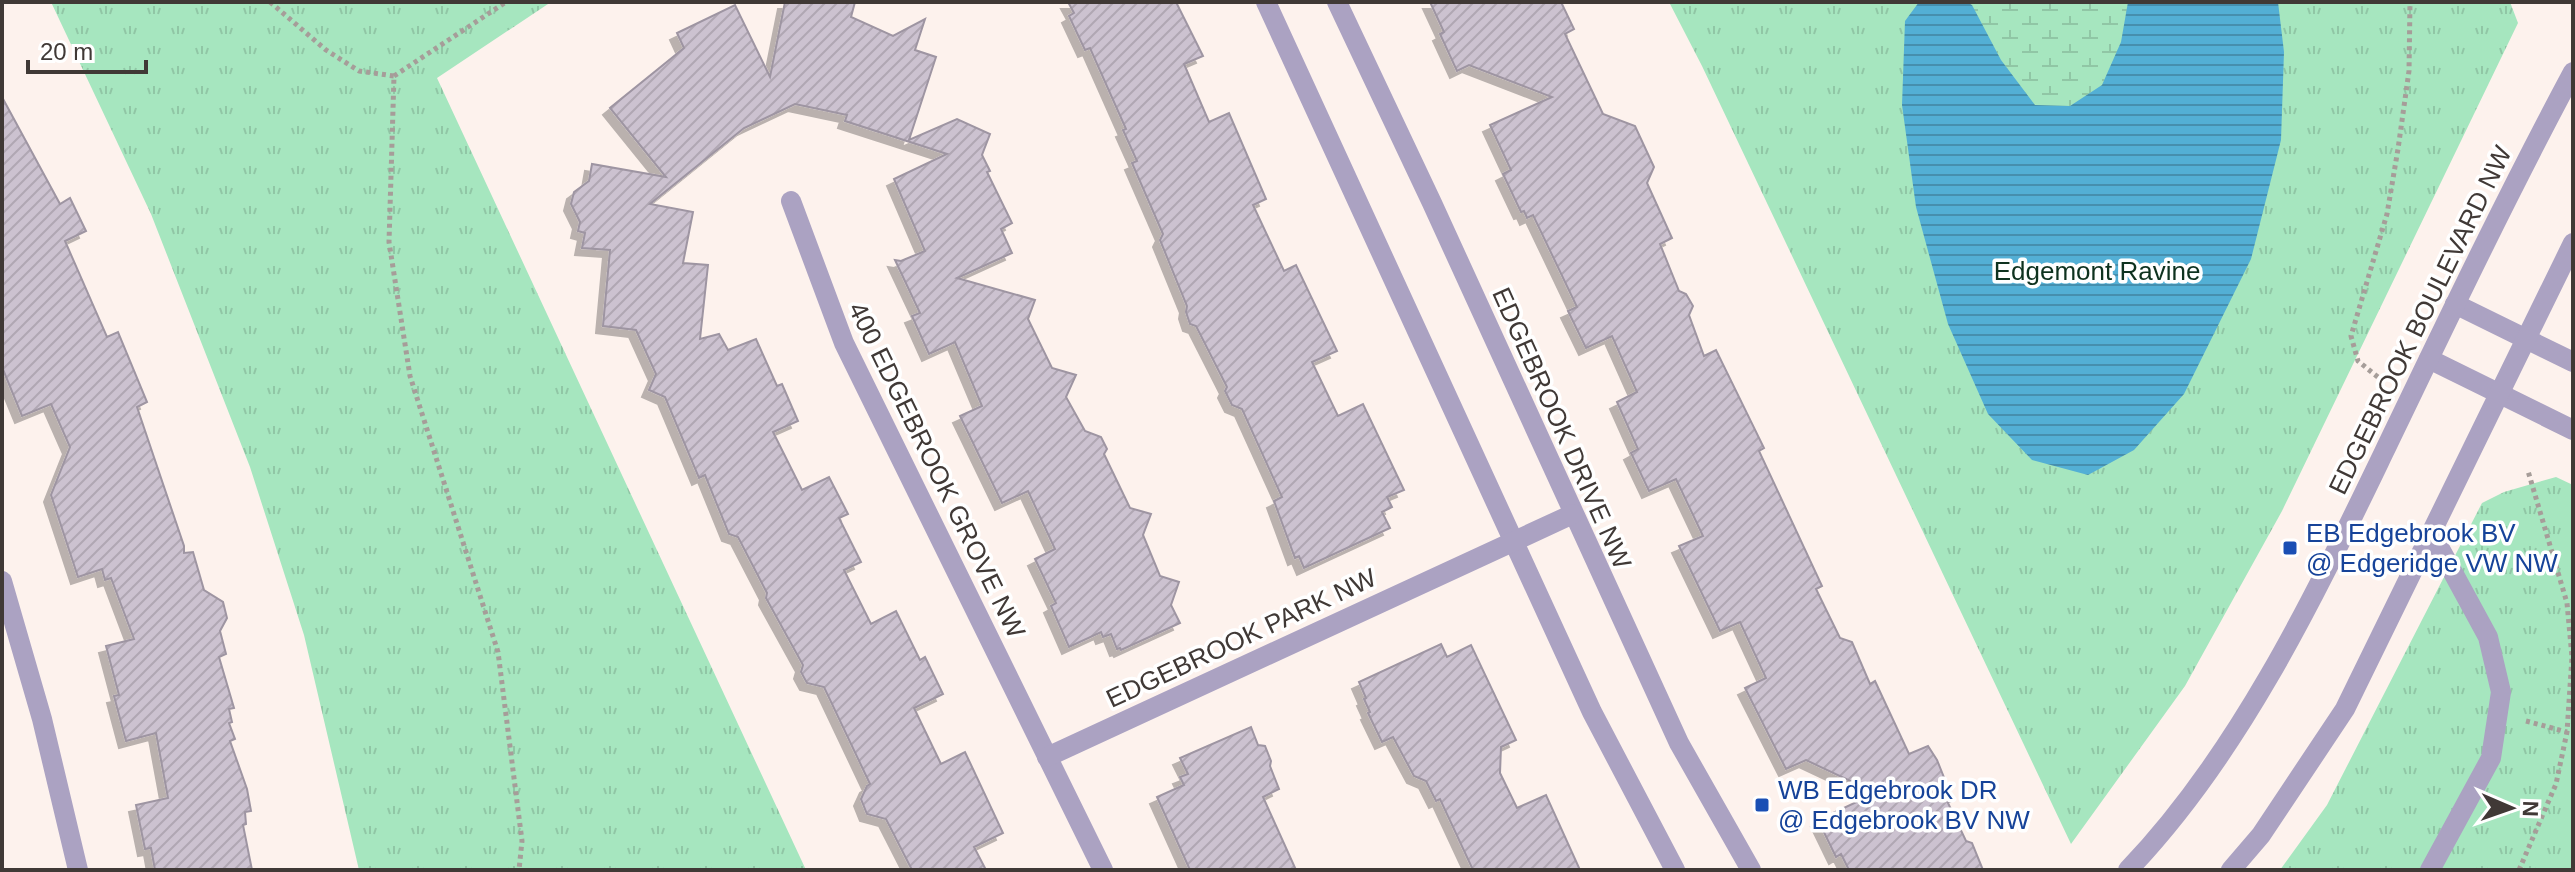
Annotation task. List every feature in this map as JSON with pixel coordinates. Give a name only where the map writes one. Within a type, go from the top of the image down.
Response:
[{"type":"street","points":[[1266,2],[1592,712],[1675,870]]},
{"type":"street","name":"EDGEBROOK DRIVE NW","points":[[1337,2],[1679,743],[1751,870]]},
{"type":"street","name":"EDGEBROOK BOULEVARD NW","points":[[2128,870],[2197,787],[2250,709],[2341,540],[2455,304],[2573,72]]},
{"type":"street","name":"400 EDGEBROOK GROVE NW","points":[[791,201],[844,343],[1047,757]]},
{"type":"street","points":[[2231,870],[2261,835],[2345,709],[2573,243]]},
{"type":"street","points":[[2455,304],[2573,362]]},
{"type":"street","points":[[2429,359],[2573,430]]},
{"type":"street","name":"EDGEBROOK PARK NW","points":[[1047,757],[1573,514]]},
{"type":"street","points":[[2430,870],[2491,758],[2501,692],[2488,637],[2432,534]]},
{"type":"street","points":[[2,581],[42,719],[78,870]]},
{"type":"street","points":[[1047,757],[1103,870]]},
{"type":"path","points":[[270,2],[326,50],[359,71],[394,76],[506,2]]},
{"type":"path","points":[[2384,382],[2358,361],[2351,336],[2387,214],[2409,71],[2410,2]]},
{"type":"path","points":[[394,76],[389,242],[410,376],[498,652],[522,841],[519,870]]},
{"type":"path","points":[[2519,870],[2556,784],[2567,732],[2572,657],[2567,603],[2528,471]]},
{"type":"path","points":[[2497,714],[2567,732]]},
{"type":"green space","points":[[51,2],[551,2],[437,78],[806,870],[359,870],[304,635],[250,467],[151,214]]},
{"type":"green space","name":"Edgemont Ravine","points":[[1669,2],[2510,2],[2518,23],[2282,511],[2185,686],[2071,844],[1702,66]]},
{"type":"green space","points":[[1966,2],[2128,2],[2121,42],[2102,85],[2070,106],[2035,105],[2001,60],[1972,6]]},
{"type":"green space","points":[[2556,477],[2573,485],[2573,870],[2280,870],[2327,805],[2482,503],[2504,492]]},
{"type":"water","points":[[1919,2],[1966,2],[1972,5],[2001,60],[2035,105],[2070,106],[2102,85],[2121,42],[2128,2],[2278,2],[2284,52],[2281,140],[2251,259],[2184,394],[2134,450],[2088,475],[2032,460],[1988,414],[1948,324],[1916,207],[1902,105],[1905,21]]},
{"type":"building","points":[[785,2],[855,2],[851,17],[893,36],[925,19],[915,50],[936,57],[909,140],[957,119],[990,134],[982,155],[1012,223],[1001,229],[1012,253],[957,278],[1035,300],[1028,319],[1052,368],[1076,375],[1066,397],[1085,431],[1101,437],[1107,449],[1104,454],[1130,508],[1151,514],[1143,535],[1160,576],[1179,582],[1171,605],[1180,623],[1121,650],[1117,649],[1111,634],[1103,637],[1101,632],[1069,647],[1051,606],[1056,603],[1035,559],[1055,549],[1028,491],[1002,503],[960,416],[982,406],[955,342],[929,354],[912,316],[920,313],[895,260],[901,261],[925,251],[894,179],[947,154],[845,121],[847,115],[795,104],[744,128],[650,204],[693,212],[683,263],[708,265],[700,339],[719,334],[728,350],[756,339],[777,386],[782,384],[798,421],[773,432],[802,490],[829,477],[848,514],[839,518],[861,562],[844,570],[871,624],[896,611],[920,660],[925,657],[943,694],[914,708],[941,764],[965,752],[1003,833],[974,847],[986,870],[912,870],[886,819],[867,814],[861,799],[870,784],[824,687],[807,683],[801,672],[803,665],[766,598],[767,593],[738,537],[729,534],[705,475],[699,478],[665,397],[649,390],[656,374],[636,330],[603,326],[610,250],[582,248],[585,233],[578,231],[580,222],[571,204],[574,192],[589,181],[592,164],[666,177],[610,108],[684,48],[677,33],[735,5],[770,77]]},
{"type":"building","points":[[1068,2],[1176,2],[1203,56],[1184,64],[1209,122],[1229,113],[1266,199],[1253,205],[1284,271],[1296,265],[1337,351],[1312,362],[1338,416],[1363,404],[1404,490],[1387,497],[1392,507],[1382,512],[1390,528],[1304,568],[1299,556],[1295,558],[1274,501],[1282,497],[1242,409],[1232,405],[1225,391],[1227,387],[1196,326],[1190,324],[1187,306],[1160,240],[1163,234],[1132,163],[1137,161],[1123,130],[1126,129],[1090,48],[1085,50],[1069,16],[1074,13]]},
{"type":"building","points":[[1430,2],[1561,2],[1574,29],[1565,34],[1603,114],[1635,126],[1654,167],[1647,183],[1672,238],[1660,244],[1679,291],[1686,294],[1693,306],[1689,315],[1704,356],[1716,350],[1764,448],[1759,451],[1822,586],[1816,589],[1840,638],[1852,642],[1870,684],[1875,681],[1909,754],[1928,746],[1937,760],[1953,800],[1948,803],[1966,841],[1972,843],[1983,870],[1849,870],[1841,854],[1836,857],[1818,820],[1876,793],[1806,760],[1786,769],[1745,688],[1766,678],[1740,622],[1720,631],[1679,546],[1703,536],[1676,479],[1649,491],[1631,453],[1638,449],[1617,402],[1637,392],[1612,336],[1586,348],[1568,311],[1577,307],[1533,215],[1527,218],[1524,211],[1521,212],[1503,174],[1511,170],[1490,125],[1552,97],[1469,65],[1457,71]]},
{"type":"building","points":[[2,97],[60,204],[70,198],[86,231],[65,241],[107,337],[118,332],[147,402],[137,407],[184,553],[193,552],[204,590],[223,602],[227,618],[220,631],[226,654],[219,657],[234,708],[229,709],[232,722],[229,723],[235,739],[230,741],[247,789],[251,811],[245,812],[246,824],[243,825],[252,870],[155,870],[151,848],[145,849],[136,805],[168,798],[156,733],[126,741],[114,696],[119,695],[106,646],[134,639],[111,578],[105,580],[102,569],[78,577],[51,495],[70,447],[51,404],[22,416],[2,367]]},
{"type":"building","points":[[1441,644],[1447,657],[1471,645],[1516,740],[1501,747],[1500,773],[1517,808],[1546,795],[1580,870],[1473,870],[1440,799],[1436,801],[1426,781],[1414,776],[1393,737],[1382,742],[1368,713],[1359,682]]},
{"type":"building","points":[[1251,727],[1258,745],[1265,746],[1279,789],[1263,797],[1296,870],[1190,870],[1157,797],[1184,785],[1180,777],[1188,774],[1180,758]]},
{"type":"place","name":"EB Edgebrook BV @ Edgeridge VW NW","points":[[2290,548]]},
{"type":"place","name":"WB Edgebrook DR @ Edgebrook BV NW","points":[[1762,805]]}]
